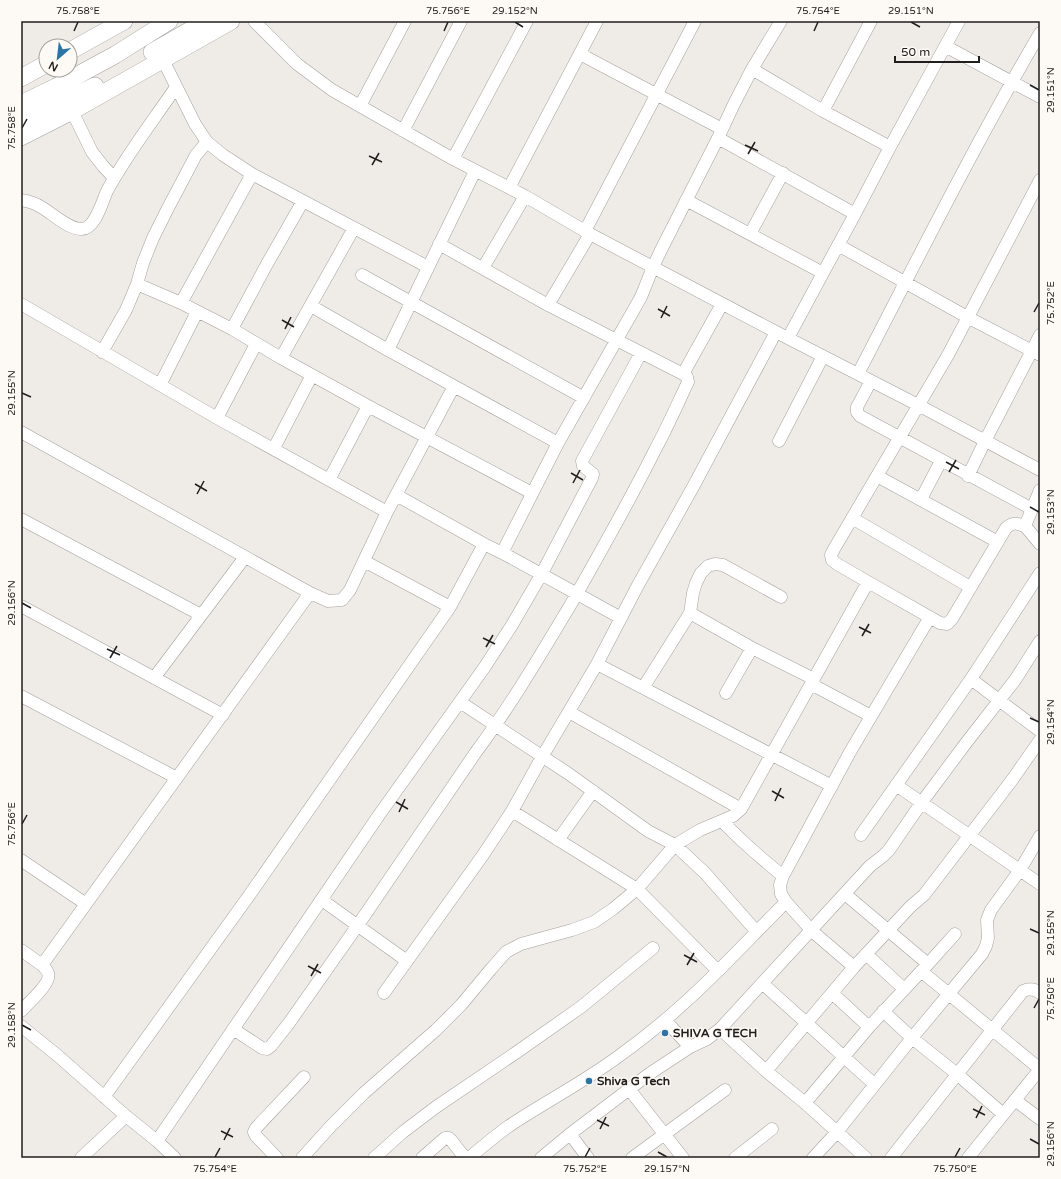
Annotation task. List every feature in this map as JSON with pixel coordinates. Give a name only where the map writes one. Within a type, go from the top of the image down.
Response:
[{"type":"main road","points":[[78,47],[124,21]]},
{"type":"main road","points":[[21,104],[115,55],[169,21]]},
{"type":"main road","points":[[21,137],[72,111],[160,54],[206,21]]},
{"type":"main road","points":[[21,122],[231,21]]},
{"type":"main road","points":[[21,78],[38,68]]},
{"type":"street","points":[[254,21],[297,64],[332,90],[403,131],[722,304],[920,406],[1040,470]]},
{"type":"street","points":[[360,106],[405,21]]},
{"type":"street","points":[[403,131],[461,21]]},
{"type":"street","points":[[453,159],[527,21]]},
{"type":"street","points":[[509,188],[597,21]]},
{"type":"street","points":[[548,305],[588,232],[656,94],[695,21]]},
{"type":"street","points":[[502,553],[558,443],[641,297],[653,267],[752,69],[781,21]]},
{"type":"street","points":[[823,111],[871,21]]},
{"type":"street","points":[[788,338],[890,146],[959,21]]},
{"type":"street","points":[[858,374],[1012,81],[1040,33]]},
{"type":"street","points":[[945,46],[1040,97]]},
{"type":"street","points":[[160,54],[195,124],[207,142],[223,155],[252,174],[428,267]]},
{"type":"street","points":[[580,54],[656,94],[784,173],[855,214]]},
{"type":"street","points":[[752,69],[823,111],[890,146]]},
{"type":"street","points":[[21,200],[31,202],[42,207],[71,226],[80,229],[87,228],[93,223],[114,178],[176,87]]},
{"type":"street","points":[[72,111],[92,152],[114,178]]},
{"type":"street","points":[[102,352],[126,310],[153,238],[192,164],[207,142]]},
{"type":"street","points":[[388,350],[475,171]]},
{"type":"street","points":[[750,234],[784,173]]},
{"type":"street","points":[[181,303],[252,174]]},
{"type":"street","points":[[1040,180],[969,318],[920,406],[899,438],[831,555],[832,560],[837,564],[930,618],[940,623],[947,624],[952,619],[1006,528],[1011,524],[1025,526],[1040,544]]},
{"type":"street","points":[[483,268],[525,196]]},
{"type":"street","points":[[232,329],[303,200]]},
{"type":"street","points":[[686,200],[823,273]]},
{"type":"street","points":[[281,358],[354,228]]},
{"type":"street","points":[[234,1029],[262,1048],[267,1049],[271,1046],[358,925],[476,752],[496,726],[546,646],[612,531],[656,449],[688,382],[687,377],[683,374],[548,305],[439,244]]},
{"type":"street","points":[[838,245],[969,318],[1036,353]]},
{"type":"street","points":[[362,275],[584,398]]},
{"type":"street","points":[[137,284],[181,303],[232,329],[256,344],[368,406],[532,493]]},
{"type":"street","points":[[21,304],[217,418],[274,448],[387,512]]},
{"type":"street","points":[[683,374],[722,304]]},
{"type":"street","points":[[311,306],[558,443]]},
{"type":"street","points":[[160,385],[197,312]]},
{"type":"street","points":[[384,993],[483,855],[512,811],[597,664],[776,332]]},
{"type":"street","points":[[968,476],[985,441],[1036,353],[1040,335]]},
{"type":"street","points":[[217,418],[256,344]]},
{"type":"street","points":[[157,1141],[383,809],[484,668],[512,625],[541,575],[592,478],[593,474],[583,466],[582,461],[641,353]]},
{"type":"street","points":[[779,441],[823,356]]},
{"type":"street","points":[[274,448],[312,375]]},
{"type":"street","points":[[871,381],[857,407],[857,412],[860,416],[1032,510]]},
{"type":"street","points":[[21,432],[310,593],[328,601],[342,600],[350,590],[387,512],[454,386]]},
{"type":"street","points":[[329,480],[368,406]]},
{"type":"street","points":[[921,500],[942,461]]},
{"type":"street","points":[[877,476],[998,542]]},
{"type":"street","points":[[1025,526],[1040,490]]},
{"type":"street","points":[[396,495],[621,618]]},
{"type":"street","points":[[852,518],[970,588]]},
{"type":"street","points":[[21,519],[201,615]]},
{"type":"street","points":[[104,1097],[248,896],[450,607],[484,544]]},
{"type":"street","points":[[154,678],[245,557]]},
{"type":"street","points":[[364,561],[450,607]]},
{"type":"street","points":[[643,688],[690,613],[693,593],[698,578],[708,566],[715,564],[723,565],[781,596]]},
{"type":"street","points":[[861,835],[971,679],[1040,573]]},
{"type":"street","points":[[302,1158],[364,1093],[436,1030],[461,1005],[506,952],[521,944],[572,930],[594,922],[637,890],[675,845],[700,830],[733,816],[741,809],[868,582]]},
{"type":"street","points":[[42,965],[310,593]]},
{"type":"street","points":[[21,606],[223,714]]},
{"type":"street","points":[[690,613],[812,681],[871,716]]},
{"type":"street","points":[[854,967],[812,930],[786,902],[781,894],[780,885],[783,876],[871,716],[930,618]]},
{"type":"street","points":[[541,1158],[570,1134],[666,1062],[690,1047],[707,1039],[720,1029],[870,866],[889,850],[922,802],[1015,680],[1040,641]]},
{"type":"street","points":[[726,693],[752,648]]},
{"type":"street","points":[[597,664],[832,786]]},
{"type":"street","points":[[971,679],[1040,731]]},
{"type":"street","points":[[21,696],[177,778]]},
{"type":"street","points":[[460,702],[593,790],[648,832],[675,845],[705,873],[756,931]]},
{"type":"street","points":[[569,712],[741,809]]},
{"type":"street","points":[[766,1071],[854,967],[911,906],[924,895],[1012,780],[1040,740]]},
{"type":"street","points":[[896,785],[1040,884]]},
{"type":"street","points":[[558,840],[593,790]]},
{"type":"street","points":[[512,811],[637,890],[718,971]]},
{"type":"street","points":[[722,821],[742,841],[783,876]]},
{"type":"street","points":[[813,1158],[837,1132],[948,993],[982,954],[988,938],[986,920],[991,910],[1020,870],[1040,836]]},
{"type":"street","points":[[21,860],[86,904]]},
{"type":"street","points":[[845,894],[888,931],[925,967],[948,993],[1040,1069],[968,1158]]},
{"type":"street","points":[[322,900],[407,961]]},
{"type":"street","points":[[469,1158],[486,1143],[510,1126],[580,1083],[618,1057],[665,1020],[718,971],[786,902]]},
{"type":"street","points":[[805,1103],[869,1026],[955,934]]},
{"type":"street","points":[[374,1158],[403,1132],[436,1107],[581,1007],[653,948]]},
{"type":"street","points":[[21,950],[42,965],[48,973],[46,984],[21,1011]]},
{"type":"street","points":[[866,954],[904,989]]},
{"type":"street","points":[[762,983],[874,1084]]},
{"type":"street","points":[[891,1158],[1023,991],[1033,989],[1040,993]]},
{"type":"street","points":[[832,993],[869,1026]]},
{"type":"street","points":[[883,1011],[912,1038],[1004,1114]]},
{"type":"street","points":[[665,1020],[690,1047]]},
{"type":"street","points":[[21,1026],[57,1055],[175,1158]]},
{"type":"street","points":[[720,1029],[866,1158]]},
{"type":"street","points":[[277,1158],[254,1132],[256,1128],[304,1077]]},
{"type":"street","points":[[629,1089],[683,1158]]},
{"type":"street","points":[[632,1158],[725,1090]]},
{"type":"street","points":[[1015,1100],[1040,1119]]},
{"type":"street","points":[[81,1158],[126,1116]]},
{"type":"street","points":[[735,1158],[772,1129]]},
{"type":"street","points":[[570,1134],[588,1158]]},
{"type":"street","points":[[424,1157],[445,1138],[449,1138],[466,1158]]},
{"type":"place","name":"SHIVA G TECH","points":[[665,1033]]},
{"type":"place","name":"Shiva G Tech","points":[[589,1081]]}]
